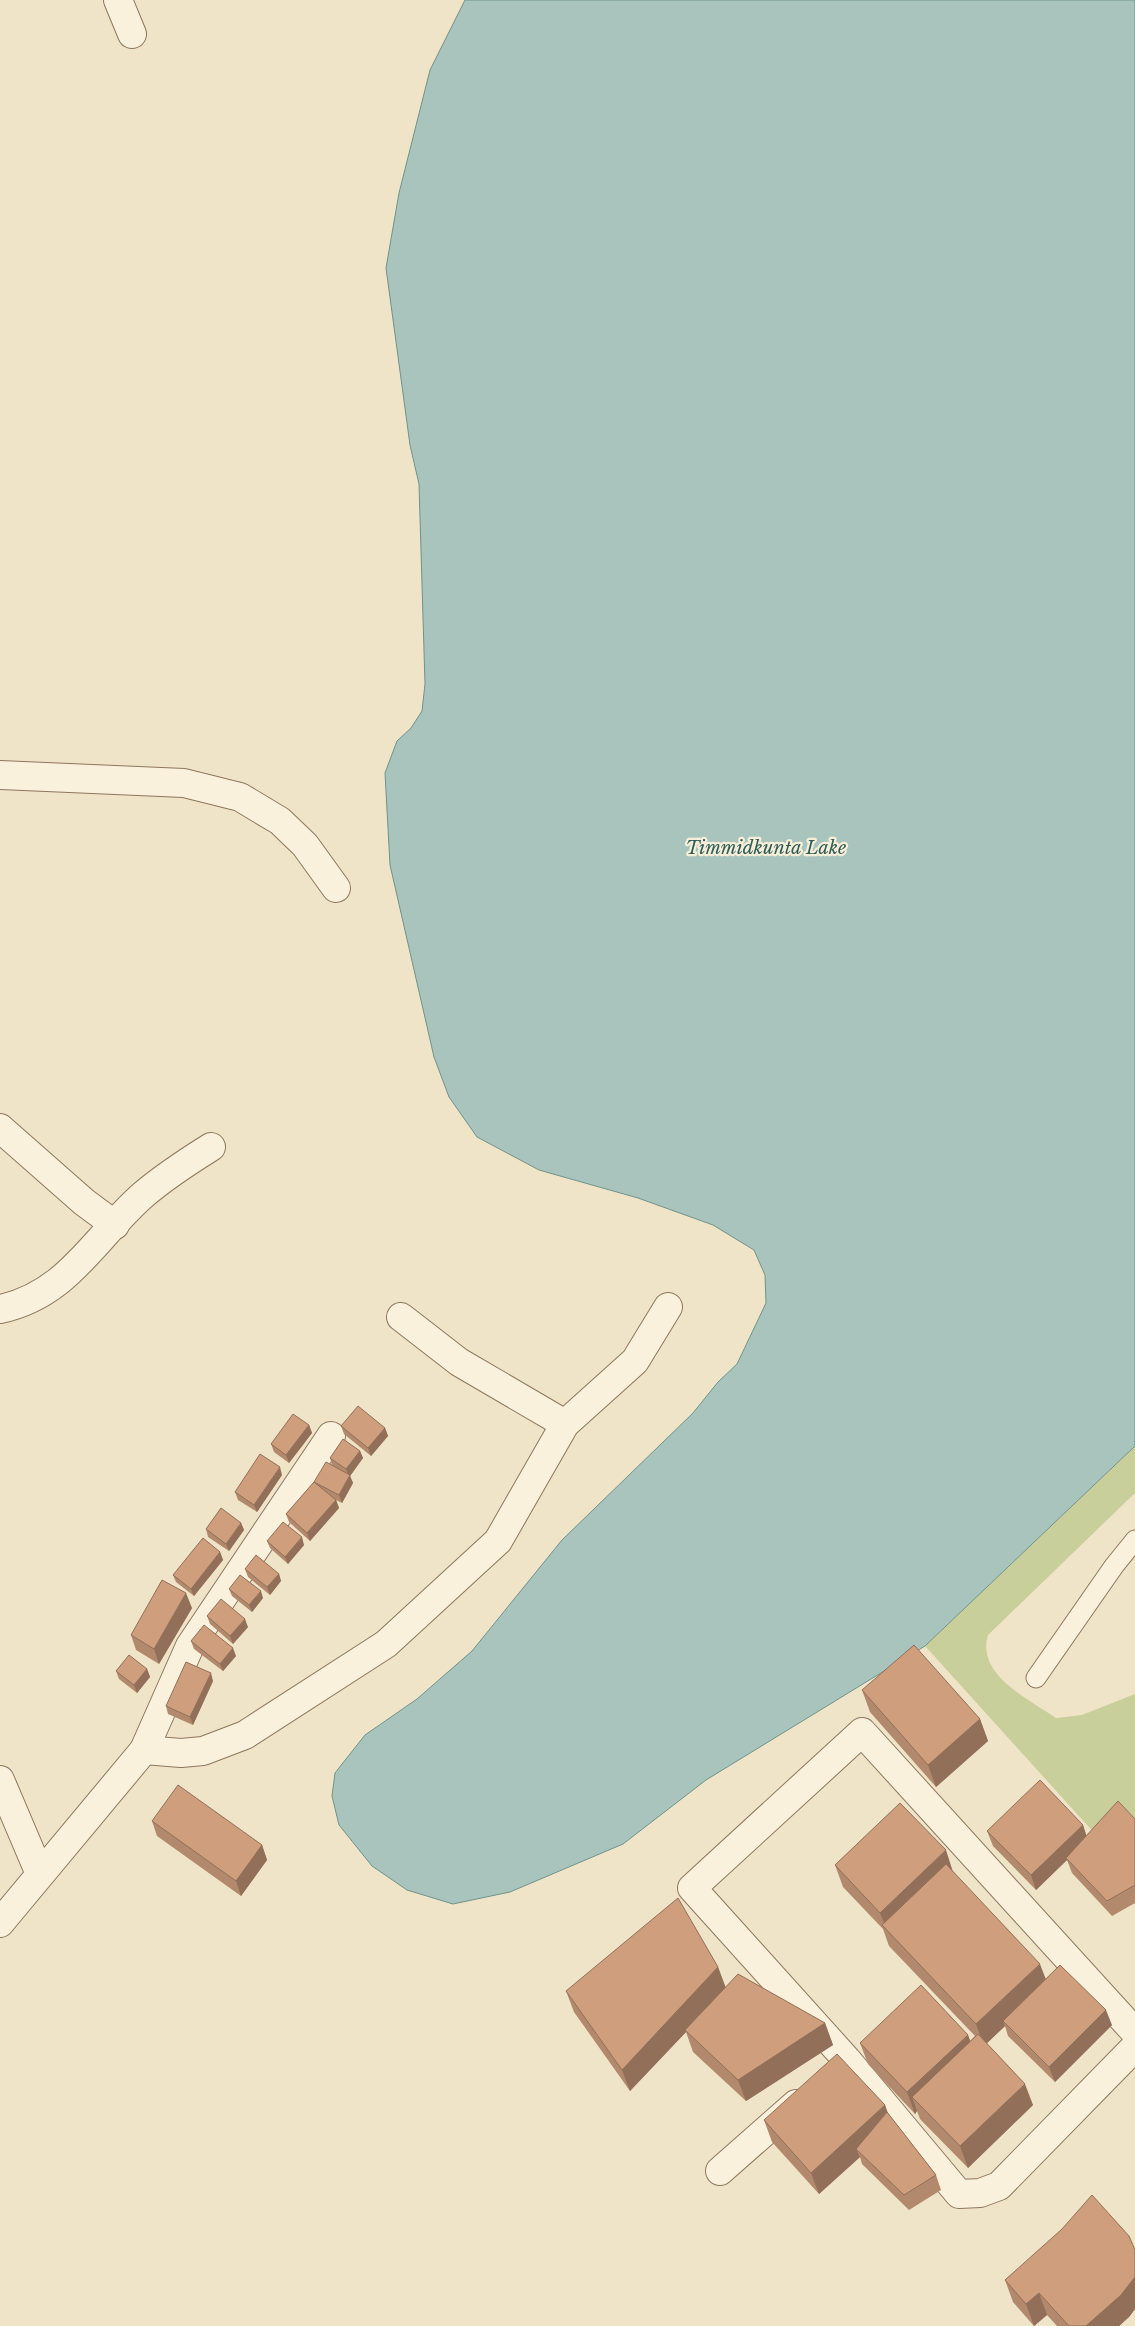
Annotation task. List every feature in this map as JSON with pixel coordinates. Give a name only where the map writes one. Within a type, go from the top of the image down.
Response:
[{"type":"street","points":[[118,0],[132,34]]},
{"type":"street","points":[[0,775],[184,783],[240,797],[280,821],[306,845],[336,888]]},
{"type":"street","points":[[0,1128],[84,1202],[115,1225]]},
{"type":"street","points":[[0,1309],[21,1304],[63,1279],[142,1196],[174,1170],[211,1147]]},
{"type":"street","points":[[144,1750],[181,1753],[203,1751],[245,1734],[386,1644],[498,1542],[566,1424],[634,1361],[668,1307]]},
{"type":"street","points":[[401,1317],[459,1362],[566,1424]]},
{"type":"street","points":[[0,1923],[144,1750],[190,1646],[331,1436]]},
{"type":"street","points":[[1135,2032],[862,1732],[692,1888],[832,2073],[959,2194],[980,2193],[999,2186],[1135,2047]]},
{"type":"street","points":[[0,1780],[40,1874]]},
{"type":"street","points":[[720,2171],[832,2073]]},
{"type":"lane","points":[[1036,1678],[1114,1566],[1135,1540]]},
{"type":"green space","points":[[1135,1446],[1135,1493],[988,1635],[986,1649],[990,1662],[997,1674],[1007,1684],[1056,1718],[1082,1715],[1135,1694],[1135,1878],[925,1646]]},
{"type":"water","name":"Timmidkunta Lake","points":[[465,0],[1135,0],[1135,1446],[925,1646],[706,1780],[623,1844],[510,1892],[453,1904],[407,1890],[372,1866],[339,1825],[332,1796],[335,1773],[365,1735],[417,1699],[472,1651],[562,1540],[693,1413],[718,1382],[737,1364],[766,1303],[765,1275],[754,1250],[713,1225],[638,1198],[539,1170],[477,1137],[449,1097],[434,1057],[390,865],[385,773],[397,741],[411,728],[422,711],[425,684],[419,484],[410,445],[386,268],[399,193],[430,70]]},
{"type":"building","points":[[358,1406],[385,1428],[368,1448],[341,1426]]},
{"type":"building","points":[[293,1414],[309,1425],[286,1455],[271,1444]]},
{"type":"building","points":[[343,1439],[360,1451],[346,1469],[330,1458]]},
{"type":"building","points":[[260,1454],[280,1467],[254,1505],[235,1492]]},
{"type":"building","points":[[326,1462],[350,1475],[339,1495],[314,1482]]},
{"type":"building","points":[[314,1482],[336,1500],[307,1533],[286,1514]]},
{"type":"building","points":[[221,1508],[241,1523],[226,1544],[206,1529]]},
{"type":"building","points":[[283,1522],[302,1537],[285,1557],[267,1541]]},
{"type":"building","points":[[203,1538],[220,1552],[191,1589],[173,1575]]},
{"type":"building","points":[[256,1555],[279,1574],[267,1587],[245,1569]]},
{"type":"building","points":[[240,1575],[261,1591],[249,1605],[229,1589]]},
{"type":"building","points":[[162,1580],[186,1593],[154,1649],[131,1635]]},
{"type":"building","points":[[221,1599],[245,1619],[230,1636],[207,1616]]},
{"type":"building","points":[[204,1625],[233,1648],[220,1664],[191,1641]]},
{"type":"building","points":[[914,1645],[980,1719],[928,1765],[862,1690]]},
{"type":"building","points":[[129,1655],[147,1669],[134,1685],[116,1671]]},
{"type":"building","points":[[186,1662],[211,1673],[190,1717],[166,1706]]},
{"type":"building","points":[[1040,1780],[1083,1825],[1031,1875],[987,1831]]},
{"type":"building","points":[[178,1785],[262,1845],[236,1881],[152,1821]]},
{"type":"building","points":[[1118,1801],[1135,1819],[1135,1885],[1107,1901],[1066,1858]]},
{"type":"building","points":[[900,1803],[946,1850],[880,1913],[835,1865]]},
{"type":"building","points":[[946,1864],[1040,1964],[976,2024],[882,1925]]},
{"type":"building","points":[[678,1898],[718,1967],[622,2070],[566,1991]]},
{"type":"building","points":[[1060,1965],[1106,2010],[1049,2067],[1003,2021]]},
{"type":"building","points":[[738,1974],[825,2023],[738,2080],[685,2030]]},
{"type":"building","points":[[921,1985],[968,2035],[907,2092],[860,2043]]},
{"type":"building","points":[[978,2034],[1025,2084],[960,2146],[912,2097]]},
{"type":"building","points":[[837,2054],[885,2105],[811,2173],[764,2120]]},
{"type":"building","points":[[887,2112],[936,2175],[904,2195],[856,2149]]},
{"type":"building","points":[[1092,2195],[1129,2236],[1135,2250],[1135,2277],[1121,2295],[1086,2326],[1069,2326],[1039,2293],[1026,2304],[1005,2280],[1062,2229]]}]
